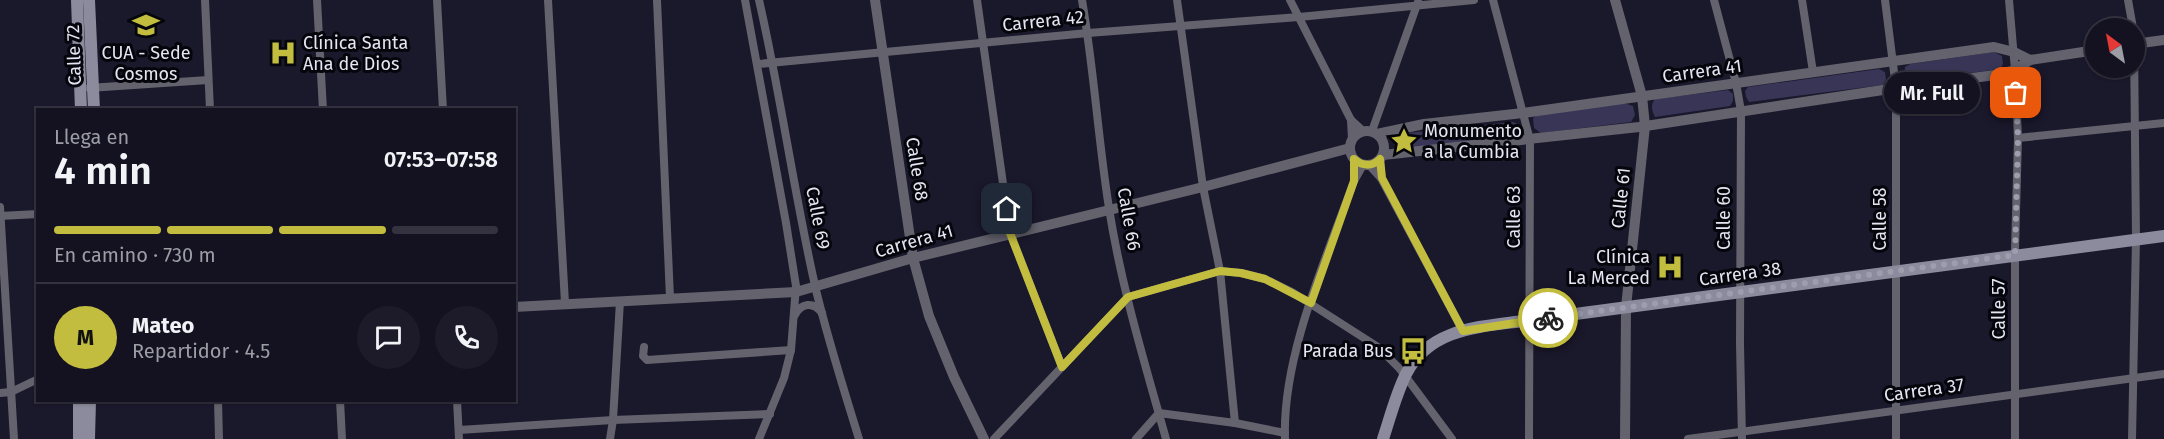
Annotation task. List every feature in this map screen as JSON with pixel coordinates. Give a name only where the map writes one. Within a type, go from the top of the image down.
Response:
[{"type":"main road","name":"Calle 72","points":[[77,0],[86,88],[93,108]]},
{"type":"main road","name":"Calle 72","points":[[81,108],[86,88],[89,0]]},
{"type":"main road","name":"Carrera 38","points":[[1383,439],[1405,376],[1415,359],[1440,338],[1463,331],[1530,320],[2164,236]]},
{"type":"main road","points":[[79,402],[79,439]]},
{"type":"main road","points":[[89,439],[90,402]]},
{"type":"street","points":[[204,0],[210,108]]},
{"type":"street","points":[[317,0],[323,108]]},
{"type":"street","points":[[437,0],[443,108]]},
{"type":"street","points":[[548,0],[565,303]]},
{"type":"street","points":[[657,0],[670,298]]},
{"type":"street","name":"Calle 69","points":[[745,0],[786,223],[796,292],[795,316],[784,378],[759,439]]},
{"type":"street","name":"Calle 69","points":[[759,0],[774,62],[789,158],[816,287],[859,439]]},
{"type":"street","name":"Calle 68","points":[[875,0],[913,258],[929,316],[954,377],[984,439]]},
{"type":"street","points":[[977,0],[1010,233],[1062,367]]},
{"type":"street","name":"Calle 66","points":[[1082,0],[1109,210],[1128,297],[1166,439]]},
{"type":"street","points":[[1177,0],[1203,187],[1220,271],[1234,423]]},
{"type":"street","points":[[1136,439],[1159,413],[1234,423],[1285,436],[1285,401],[1291,368],[1354,181],[1358,155],[1351,120],[1290,0]]},
{"type":"street","name":"Carrera 42","points":[[758,64],[1088,33],[1299,17],[1418,3],[1474,0]]},
{"type":"street","name":"Calle 63","points":[[1493,0],[1530,140],[1529,439]]},
{"type":"street","name":"Calle 61","points":[[1615,0],[1642,96],[1645,126],[1626,307],[1625,439]]},
{"type":"street","name":"Calle 60","points":[[1714,0],[1736,83],[1740,111],[1742,435]]},
{"type":"street","points":[[1802,0],[1813,72]]},
{"type":"street","name":"Calle 58","points":[[1884,0],[1896,88],[1896,439]]},
{"type":"street","name":"Calle 57","points":[[2009,0],[2018,138],[2015,255],[2015,439]]},
{"type":"street","points":[[2128,0],[2131,18]]},
{"type":"street","points":[[1358,155],[1371,132],[1418,3]]},
{"type":"street","points":[[2145,42],[2164,40]]},
{"type":"street","name":"Carrera 41","points":[[1371,132],[1994,47],[2014,52],[2030,60]]},
{"type":"street","points":[[1358,155],[1381,157],[1645,126],[1934,84],[2015,70],[2030,60],[2085,52]]},
{"type":"street","points":[[2132,439],[2136,239],[2135,78]]},
{"type":"street","points":[[86,88],[208,80]]},
{"type":"street","points":[[1351,120],[1383,141],[1382,178]]},
{"type":"street","points":[[2018,138],[2164,123]]},
{"type":"street","points":[[1358,155],[1382,178],[1463,331]]},
{"type":"street","name":"Carrera 41","points":[[516,307],[796,292],[1010,233],[1203,187],[1358,155]]},
{"type":"street","points":[[775,162],[789,158]]},
{"type":"street","points":[[0,207],[14,439]]},
{"type":"street","points":[[0,216],[36,214]]},
{"type":"street","points":[[994,439],[1128,297],[1220,271],[1265,279],[1311,303],[1378,347],[1405,376],[1452,439]]},
{"type":"street","points":[[610,439],[620,301]]},
{"type":"street","points":[[795,316],[800,307],[807,304],[818,307],[822,313]]},
{"type":"street","points":[[644,346],[643,356],[647,360],[790,350]]},
{"type":"street","name":"Carrera 37","points":[[1688,439],[1742,435],[1895,411],[2164,374]]},
{"type":"street","points":[[0,393],[11,392],[36,379]]},
{"type":"street","points":[[218,402],[219,439]]},
{"type":"street","points":[[340,402],[342,439]]},
{"type":"street","points":[[457,402],[459,434],[613,420],[770,414]]},
{"type":"shaded area","points":[[1994,52],[2002,56],[2003,64],[2000,69],[1909,81],[1904,75],[1905,67],[1910,64]]},
{"type":"shaded area","points":[[1879,69],[1885,72],[1886,80],[1883,85],[1749,102],[1746,97],[1745,91],[1748,87]]},
{"type":"shaded area","points":[[1728,90],[1733,94],[1730,106],[1655,117],[1652,110],[1655,99]]},
{"type":"shaded area","points":[[1624,103],[1633,106],[1635,115],[1631,122],[1541,133],[1534,128],[1533,118],[1538,114]]},
{"type":"shaded area","points":[[1513,122],[1518,124],[1519,131],[1514,136],[1402,149],[1397,142],[1400,135],[1407,133]]},
{"type":"way so far","points":[[1548,318],[2015,255],[2018,138],[2016,93]]},
{"type":"place","name":"CUA - Sede Cosmos","points":[[146,25]]},
{"type":"place","name":"Clínica Santa Ana de Dios","points":[[283,53]]},
{"type":"place","name":"Mr. Full","points":[[2016,93]]},
{"type":"place","name":"Monumento a la Cumbia","points":[[1404,141]]},
{"type":"place","name":"Clínica La Merced","points":[[1670,267]]},
{"type":"place","name":"Parada Bus","points":[[1413,351]]},
{"type":"route","points":[[1007,209],[1010,233],[1062,367],[1128,297],[1220,271],[1265,279],[1311,303],[1354,181],[1354,159],[1363,165],[1369,165],[1380,159],[1382,178],[1463,331],[1548,318]]}]
